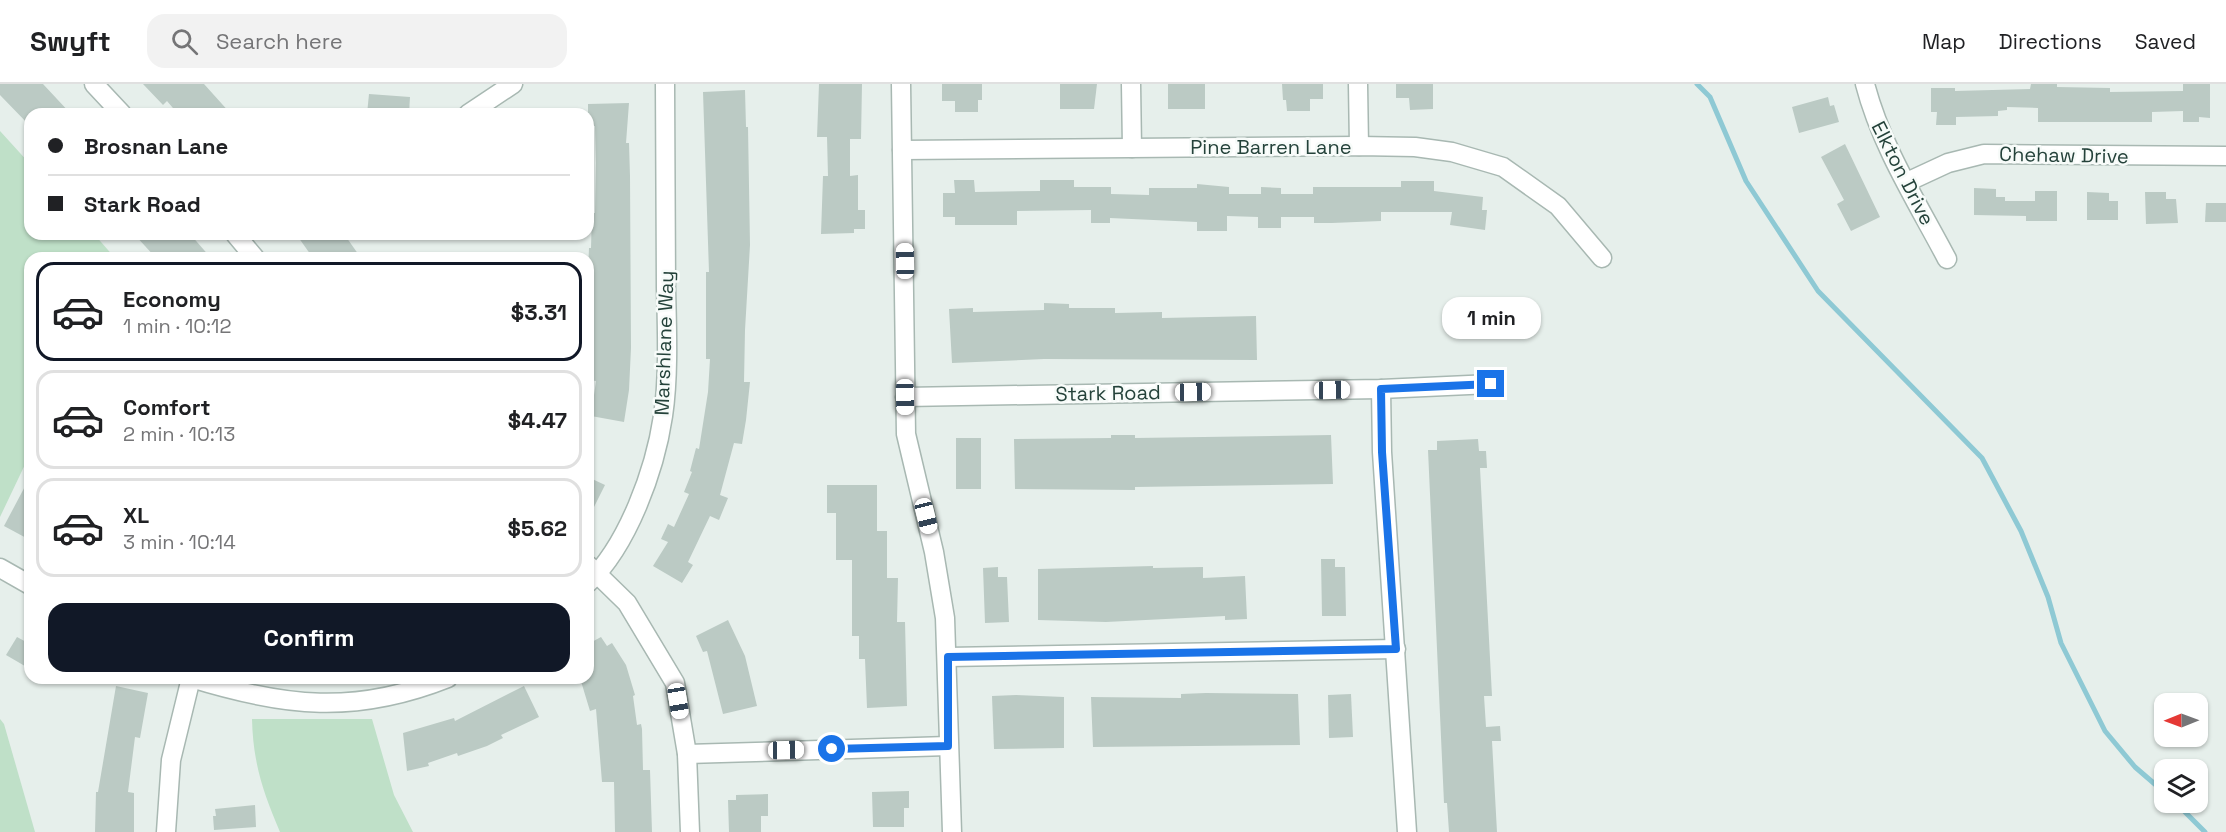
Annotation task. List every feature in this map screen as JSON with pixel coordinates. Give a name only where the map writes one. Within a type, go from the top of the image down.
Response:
[{"type":"street","points":[[94,84],[116,108]]},
{"type":"street","points":[[477,108],[513,84]]},
{"type":"street","name":"Marshlane Way","points":[[594,570],[630,522],[653,462],[664,414],[667,317],[665,84]]},
{"type":"street","points":[[901,84],[906,434],[934,552],[945,618],[952,832]]},
{"type":"street","points":[[1131,84],[1132,148]]},
{"type":"street","points":[[1358,84],[1359,146]]},
{"type":"street","name":"Elkton Drive","points":[[1865,84],[1872,112],[1947,259]]},
{"type":"street","name":"Pine Barren Lane","points":[[902,150],[1359,146],[1415,147],[1452,152],[1503,168],[1558,207],[1602,258]]},
{"type":"street","name":"Chehaw Drive","points":[[1907,182],[1948,162],[1984,154],[2226,156]]},
{"type":"street","points":[[241,240],[250,252]]},
{"type":"street","name":"Stark Road","points":[[905,397],[1381,389],[1491,384]]},
{"type":"street","points":[[1381,389],[1382,452],[1407,832]]},
{"type":"street","points":[[0,568],[24,582]]},
{"type":"street","points":[[594,576],[627,603],[675,683],[687,754],[690,832]]},
{"type":"street","points":[[948,657],[1396,649]]},
{"type":"street","points":[[166,832],[171,760],[190,684]]},
{"type":"street","points":[[210,684],[232,691],[301,704],[361,701],[409,693],[432,684]]},
{"type":"street","points":[[687,754],[948,746]]},
{"type":"green space","points":[[0,131],[24,157],[24,240],[99,240],[110,252],[24,252],[24,467],[0,517]]},
{"type":"green space","points":[[0,719],[4,724],[35,832],[0,832]]},
{"type":"green space","points":[[252,719],[372,719],[394,795],[413,832],[280,832],[260,777],[254,750]]},
{"type":"building","points":[[0,84],[43,84],[65,108],[24,108],[24,120],[0,95]]},
{"type":"building","points":[[143,84],[204,84],[226,108],[173,108],[167,101],[163,105]]},
{"type":"building","points":[[819,84],[862,84],[861,139],[850,139],[850,176],[858,175],[858,210],[865,210],[865,229],[854,229],[854,233],[821,234],[823,176],[828,176],[827,137],[817,137]]},
{"type":"building","points":[[942,84],[982,84],[982,100],[978,100],[978,112],[955,112],[955,101],[942,101]]},
{"type":"building","points":[[1060,84],[1097,84],[1094,109],[1060,109]]},
{"type":"building","points":[[1168,84],[1205,84],[1205,109],[1168,109]]},
{"type":"building","points":[[1282,84],[1323,84],[1323,99],[1310,99],[1310,111],[1287,111],[1286,100],[1283,100]]},
{"type":"building","points":[[1396,84],[1433,84],[1433,109],[1410,110],[1409,98],[1396,98]]},
{"type":"building","points":[[2031,84],[2110,88],[2110,92],[2183,91],[2183,84],[2210,84],[2210,118],[2199,117],[2199,122],[2183,122],[2183,111],[2152,112],[2152,122],[2038,122],[2038,108],[2007,107],[2007,110],[1998,111],[1998,116],[1956,117],[1956,125],[1936,125],[1937,112],[1931,112],[1931,88],[1955,88],[1955,91],[2030,89]]},
{"type":"building","points":[[745,90],[746,127],[748,127],[750,245],[744,382],[750,382],[746,420],[742,444],[734,443],[720,495],[728,498],[719,520],[710,516],[688,562],[693,565],[682,583],[653,566],[668,542],[661,539],[668,524],[674,527],[689,494],[684,492],[692,472],[690,471],[696,448],[699,449],[708,392],[710,359],[706,359],[706,272],[709,272],[703,92]]},
{"type":"building","points":[[369,94],[410,97],[409,108],[368,108]]},
{"type":"building","points":[[1828,97],[1830,106],[1834,105],[1839,122],[1799,133],[1792,107]]},
{"type":"building","points":[[629,103],[626,143],[629,143],[630,176],[631,348],[629,390],[624,422],[594,417],[596,381],[594,381],[594,252],[589,252],[591,240],[594,240],[596,163],[594,108],[588,108],[588,104]]},
{"type":"building","points":[[1845,144],[1880,217],[1851,231],[1837,204],[1844,200],[1821,157]]},
{"type":"building","points":[[954,180],[974,180],[975,192],[1040,191],[1040,180],[1074,180],[1074,187],[1111,187],[1111,194],[1149,195],[1149,188],[1197,188],[1197,184],[1229,187],[1229,194],[1261,194],[1261,187],[1281,188],[1281,194],[1313,194],[1313,187],[1401,187],[1401,181],[1434,181],[1434,191],[1483,197],[1482,210],[1487,210],[1485,230],[1450,225],[1452,212],[1381,212],[1381,221],[1332,223],[1314,223],[1314,217],[1281,217],[1281,228],[1258,228],[1258,217],[1227,216],[1227,231],[1197,231],[1197,222],[1110,218],[1110,223],[1091,223],[1091,210],[1017,211],[1017,225],[955,225],[955,217],[943,217],[943,193],[955,193]]},
{"type":"building","points":[[1974,188],[1996,189],[1996,197],[2005,197],[2005,201],[2035,201],[2035,191],[2057,191],[2057,221],[2026,221],[2026,216],[1974,215]]},
{"type":"building","points":[[2087,192],[2109,193],[2109,201],[2118,201],[2118,220],[2087,220]]},
{"type":"building","points":[[2145,192],[2166,192],[2166,199],[2176,199],[2178,223],[2146,224]]},
{"type":"building","points":[[2206,203],[2226,203],[2226,222],[2205,222]]},
{"type":"building","points":[[140,240],[195,240],[206,252],[150,252]]},
{"type":"building","points":[[300,240],[348,240],[357,252],[309,252]]},
{"type":"building","points":[[1044,303],[1069,304],[1069,308],[1115,308],[1115,313],[1162,312],[1162,318],[1256,316],[1257,360],[1044,359],[952,363],[949,309],[973,308],[973,312],[1044,310]]},
{"type":"building","points":[[1111,435],[1135,435],[1135,438],[1331,435],[1333,484],[1135,487],[1135,490],[1015,489],[1014,439],[1111,438]]},
{"type":"building","points":[[956,438],[981,438],[981,489],[956,489]]},
{"type":"building","points":[[1478,439],[1479,451],[1486,451],[1487,468],[1480,468],[1492,696],[1484,696],[1486,727],[1500,726],[1501,741],[1492,741],[1497,832],[1449,832],[1447,803],[1444,803],[1428,450],[1437,450],[1437,441]]},
{"type":"building","points":[[594,480],[605,485],[594,507]]},
{"type":"building","points":[[827,485],[877,485],[877,531],[887,531],[887,578],[898,578],[897,622],[905,622],[907,706],[867,708],[865,659],[859,659],[859,636],[852,636],[852,560],[836,560],[836,513],[827,513]]},
{"type":"building","points":[[24,488],[24,537],[4,526]]},
{"type":"building","points":[[1321,559],[1335,559],[1335,567],[1345,567],[1346,616],[1322,616]]},
{"type":"building","points":[[1153,566],[1153,568],[1203,567],[1203,578],[1245,576],[1247,619],[1225,620],[1225,616],[1106,622],[1038,620],[1038,569]]},
{"type":"building","points":[[998,567],[998,577],[1007,577],[1009,622],[985,623],[983,568]]},
{"type":"building","points":[[728,620],[745,656],[757,706],[723,714],[707,651],[703,652],[696,636]]},
{"type":"building","points":[[17,637],[24,641],[24,666],[6,655]]},
{"type":"building","points":[[601,637],[607,646],[612,643],[626,665],[635,695],[633,696],[637,725],[641,724],[642,729],[643,770],[650,770],[652,832],[615,832],[614,782],[602,782],[596,709],[590,711],[582,684],[594,684],[594,641]]},
{"type":"building","points":[[116,686],[148,693],[140,738],[135,737],[128,792],[134,793],[134,832],[95,832],[96,792],[98,792]]},
{"type":"building","points":[[524,686],[539,717],[501,735],[503,738],[487,746],[458,756],[457,753],[428,763],[429,766],[407,771],[403,733],[454,718],[455,721]]},
{"type":"building","points":[[1181,694],[1298,694],[1300,745],[1093,747],[1091,697],[1181,698]]},
{"type":"building","points":[[1351,694],[1353,737],[1329,738],[1328,695]]},
{"type":"building","points":[[992,696],[1064,697],[1064,748],[994,749]]},
{"type":"building","points":[[909,791],[909,808],[904,808],[904,827],[873,827],[872,792]]},
{"type":"building","points":[[768,794],[768,816],[761,816],[761,832],[729,832],[728,800],[736,800],[736,795]]},
{"type":"building","points":[[255,805],[256,827],[214,830],[215,809]]},
{"type":"waterway","points":[[1697,84],[1710,97],[1746,181],[1818,291],[1982,458],[2021,531],[2048,597],[2061,643],[2105,731],[2135,767],[2154,783]]},
{"type":"waterway","points":[[2186,813],[2205,832]]},
{"type":"route","points":[[832,749],[948,746],[948,657],[1396,649],[1382,452],[1381,389],[1491,384]]}]
